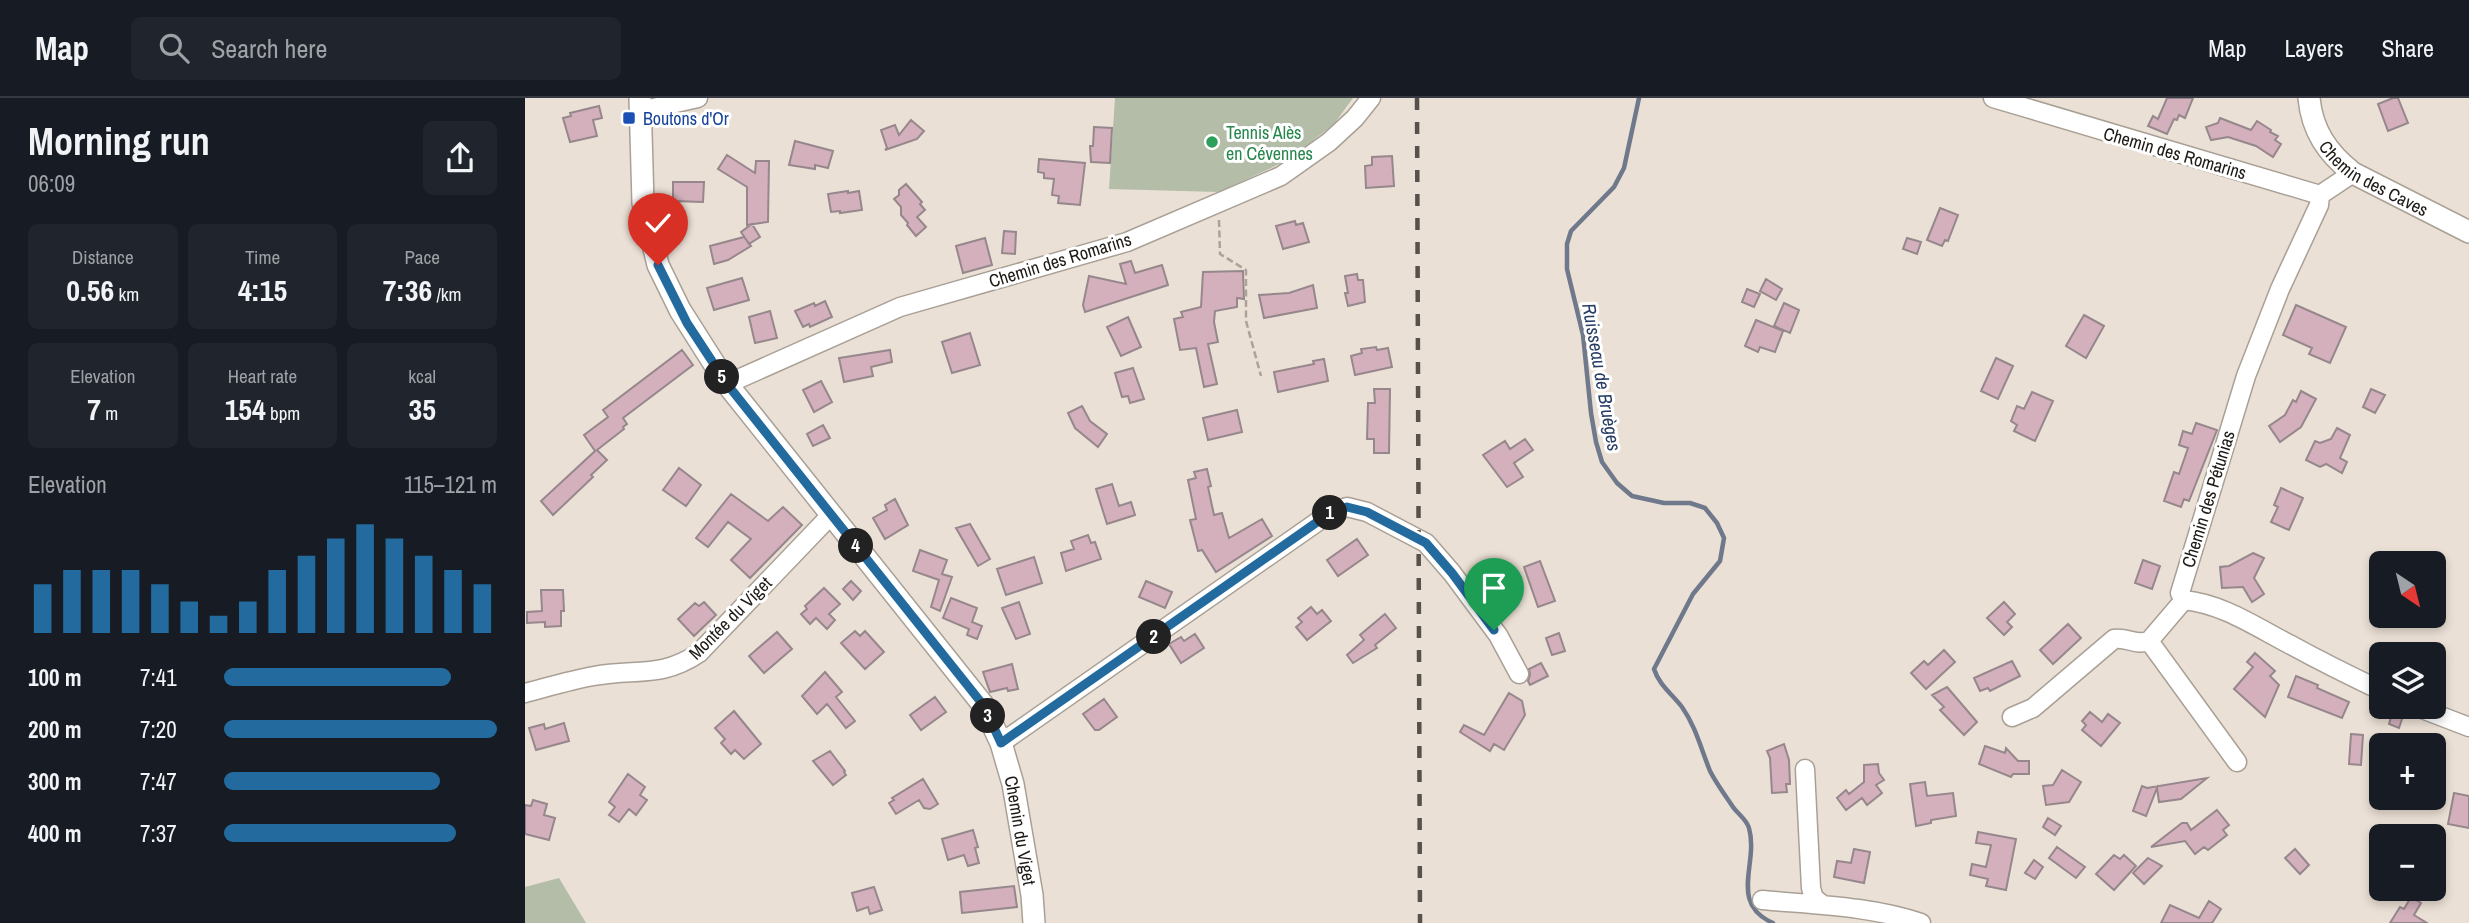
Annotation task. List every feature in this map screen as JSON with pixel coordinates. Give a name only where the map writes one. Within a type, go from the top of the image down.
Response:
[{"type":"street","points":[[640,104],[698,98]]},
{"type":"street","name":"Chemin des Romarins","points":[[727,384],[900,307],[1127,242],[1281,176],[1329,142],[1355,118],[1371,98]]},
{"type":"street","name":"Chemin des Romarins","points":[[1993,98],[2320,195]]},
{"type":"street","name":"Chemin des Caves","points":[[2309,98],[2312,121],[2335,158],[2353,173],[2469,232]]},
{"type":"street","name":"Chemin du Viget","points":[[640,104],[643,203],[658,265],[687,323],[727,384],[984,706],[1001,743],[1013,784],[1032,895],[1034,923]]},
{"type":"street","points":[[2320,195],[2353,173]]},
{"type":"street","name":"Chemin des Pétunias","points":[[2185,600],[2180,593],[2182,581],[2246,376],[2285,278],[2319,205],[2320,195]]},
{"type":"street","points":[[1001,743],[1330,513],[1347,507],[1367,512],[1426,543],[1498,635],[1519,674]]},
{"type":"street","name":"Montée du Viget","points":[[525,692],[596,675],[667,670],[681,665],[699,653],[831,515]]},
{"type":"street","points":[[2012,717],[2033,708],[2114,639],[2125,638],[2143,643],[2149,641],[2185,600],[2210,605],[2240,618],[2369,685]]},
{"type":"street","points":[[2149,641],[2237,762]]},
{"type":"street","points":[[2446,718],[2469,727]]},
{"type":"street","points":[[1805,769],[1811,888],[1814,898],[1823,905]]},
{"type":"street","points":[[1762,900],[1889,914],[1921,923]]},
{"type":"path","points":[[1219,202],[1220,254],[1246,270],[1246,321],[1261,376]]},
{"type":"green space","name":"Tennis Alès en Cévennes","points":[[1115,98],[1353,98],[1334,124],[1288,160],[1219,192],[1109,189]]},
{"type":"green space","points":[[559,878],[586,923],[525,923],[525,887]]},
{"type":"building","points":[[2167,98],[2193,98],[2185,118],[2179,115],[2177,120],[2174,119],[2167,134],[2148,126],[2153,116],[2158,119]]},
{"type":"building","points":[[2398,98],[2408,123],[2388,131],[2378,104]]},
{"type":"building","points":[[599,106],[602,118],[593,120],[597,136],[570,142],[563,118],[571,116],[570,113]]},
{"type":"building","points":[[2220,118],[2251,130],[2257,121],[2278,136],[2275,140],[2281,144],[2273,157],[2256,146],[2228,137],[2211,140],[2206,127],[2218,123]]},
{"type":"building","points":[[911,120],[924,131],[917,139],[885,150],[887,148],[881,130],[895,125],[899,135]]},
{"type":"building","points":[[1094,127],[1112,128],[1110,163],[1091,162],[1090,146],[1093,146]]},
{"type":"building","points":[[795,141],[833,151],[828,168],[789,165]]},
{"type":"building","points":[[727,155],[755,173],[756,161],[769,161],[768,222],[747,225],[747,187],[718,169]]},
{"type":"building","points":[[1392,156],[1394,186],[1366,188],[1365,166],[1372,165],[1372,157]]},
{"type":"building","points":[[1039,159],[1085,163],[1080,205],[1058,203],[1059,196],[1052,195],[1054,179],[1044,178],[1044,173],[1038,172]]},
{"type":"building","points":[[673,182],[704,182],[703,202],[673,201]]},
{"type":"building","points":[[906,184],[922,202],[920,204],[925,210],[917,217],[926,227],[916,236],[901,215],[901,207],[894,199]]},
{"type":"building","points":[[859,191],[862,210],[831,212],[828,194]]},
{"type":"building","points":[[1940,208],[1958,215],[1948,241],[1945,240],[1942,246],[1927,240]]},
{"type":"building","points":[[1295,221],[1296,225],[1303,223],[1309,242],[1283,249],[1276,226]]},
{"type":"building","points":[[752,224],[760,237],[749,244],[741,232]]},
{"type":"building","points":[[1004,231],[1016,232],[1015,254],[1002,253]]},
{"type":"building","points":[[744,237],[751,246],[728,260],[714,264],[710,246]]},
{"type":"building","points":[[985,238],[992,265],[963,273],[956,246]]},
{"type":"building","points":[[1907,238],[1921,242],[1917,254],[1903,249]]},
{"type":"building","points":[[1131,261],[1135,273],[1162,265],[1168,285],[1085,312],[1083,305],[1089,276],[1126,284],[1120,264]]},
{"type":"building","points":[[1243,271],[1244,299],[1237,298],[1237,307],[1215,311],[1218,342],[1208,344],[1217,384],[1204,387],[1196,348],[1180,350],[1174,319],[1183,317],[1181,312],[1201,307],[1203,272]]},
{"type":"building","points":[[1357,274],[1358,280],[1363,280],[1365,302],[1348,306],[1345,276]]},
{"type":"building","points":[[742,278],[749,300],[714,310],[707,288]]},
{"type":"building","points":[[1766,279],[1782,289],[1776,300],[1760,291]]},
{"type":"building","points":[[1313,285],[1317,308],[1264,318],[1259,295],[1289,293]]},
{"type":"building","points":[[1747,289],[1760,294],[1754,307],[1742,302]]},
{"type":"building","points":[[825,301],[832,317],[810,327],[809,324],[803,327],[795,311]]},
{"type":"building","points":[[1784,303],[1799,310],[1790,333],[1774,326]]},
{"type":"building","points":[[2296,305],[2346,327],[2330,363],[2309,354],[2312,348],[2283,335]]},
{"type":"building","points":[[770,311],[777,338],[755,343],[749,317]]},
{"type":"building","points":[[2084,315],[2104,326],[2086,358],[2066,346]]},
{"type":"building","points":[[1128,317],[1141,347],[1121,356],[1107,327]]},
{"type":"building","points":[[1756,320],[1783,331],[1775,352],[1760,347],[1758,352],[1745,346]]},
{"type":"building","points":[[970,333],[980,365],[952,373],[942,342]]},
{"type":"building","points":[[1376,347],[1377,350],[1388,348],[1392,367],[1355,375],[1351,356],[1362,353],[1361,349]]},
{"type":"building","points":[[682,350],[693,365],[623,418],[627,424],[624,429],[597,450],[607,460],[553,515],[541,501],[595,451],[584,435],[608,417],[603,410]]},
{"type":"building","points":[[890,350],[892,362],[871,367],[873,376],[844,382],[839,358]]},
{"type":"building","points":[[1996,358],[2013,366],[1998,399],[1981,391]]},
{"type":"building","points":[[1324,359],[1328,381],[1278,392],[1274,372],[1314,364],[1313,361]]},
{"type":"building","points":[[1133,368],[1144,399],[1130,403],[1128,396],[1122,397],[1115,373]]},
{"type":"building","points":[[821,381],[832,402],[814,412],[803,390]]},
{"type":"building","points":[[1374,389],[1390,389],[1389,453],[1374,453],[1374,439],[1367,439],[1368,403],[1375,403]]},
{"type":"building","points":[[2371,389],[2385,395],[2375,413],[2363,407]]},
{"type":"building","points":[[2301,391],[2316,399],[2301,427],[2280,442],[2269,426],[2285,415]]},
{"type":"building","points":[[2032,392],[2053,401],[2035,441],[2014,431],[2017,425],[2011,421],[2017,406],[2024,409]]},
{"type":"building","points":[[1082,406],[1090,421],[1107,434],[1098,447],[1075,428],[1068,413]]},
{"type":"building","points":[[1237,410],[1242,432],[1208,440],[1203,418]]},
{"type":"building","points":[[2196,423],[2217,430],[2189,501],[2184,499],[2181,507],[2164,501],[2174,472],[2179,474],[2188,448],[2179,445],[2183,431],[2192,434]]},
{"type":"building","points":[[823,425],[830,438],[813,446],[807,434]]},
{"type":"building","points":[[2337,428],[2350,435],[2340,458],[2347,462],[2342,473],[2326,464],[2320,467],[2306,460],[2315,441],[2320,443],[2331,439]]},
{"type":"building","points":[[1525,439],[1533,450],[1514,463],[1523,477],[1507,487],[1483,455],[1505,441],[1510,449]]},
{"type":"building","points":[[679,468],[701,485],[686,506],[663,490]]},
{"type":"building","points":[[1207,469],[1214,515],[1222,513],[1229,538],[1262,519],[1272,536],[1216,572],[1202,550],[1198,551],[1190,520],[1196,519],[1188,480],[1196,478],[1194,472]]},
{"type":"building","points":[[1112,484],[1119,506],[1131,502],[1135,515],[1107,524],[1096,489]]},
{"type":"building","points":[[2281,488],[2303,498],[2289,530],[2271,522],[2278,507],[2274,505]]},
{"type":"building","points":[[731,494],[768,521],[783,507],[802,525],[750,578],[731,560],[751,539],[728,522],[708,547],[696,538]]},
{"type":"building","points":[[895,499],[908,525],[885,539],[873,518],[887,510],[885,505]]},
{"type":"building","points":[[970,524],[990,559],[978,566],[956,528]]},
{"type":"building","points":[[1088,535],[1091,543],[1095,542],[1101,559],[1066,571],[1061,553],[1074,549],[1071,541]]},
{"type":"building","points":[[1357,539],[1368,555],[1338,576],[1327,560]]},
{"type":"building","points":[[920,550],[947,560],[942,574],[952,577],[940,611],[931,607],[939,580],[913,571]]},
{"type":"building","points":[[2253,553],[2264,558],[2254,578],[2264,594],[2252,602],[2243,587],[2222,588],[2220,567],[2229,566]]},
{"type":"building","points":[[1034,557],[1042,583],[1006,595],[997,569]]},
{"type":"building","points":[[2143,560],[2160,566],[2152,589],[2135,583]]},
{"type":"building","points":[[1540,561],[1555,601],[1538,607],[1524,567]]},
{"type":"building","points":[[851,581],[861,591],[853,600],[843,589]]},
{"type":"building","points":[[1146,581],[1172,592],[1165,608],[1139,597]]},
{"type":"building","points":[[824,588],[840,604],[829,614],[835,620],[827,629],[816,618],[810,624],[801,614],[807,609],[805,606]]},
{"type":"building","points":[[541,590],[563,590],[564,611],[561,611],[561,626],[545,627],[545,622],[527,623],[527,612],[542,611]]},
{"type":"building","points":[[951,598],[977,608],[972,622],[982,626],[977,639],[967,635],[969,629],[943,618]]},
{"type":"building","points":[[704,602],[716,615],[694,636],[678,619],[695,603],[699,606]]},
{"type":"building","points":[[1019,602],[1030,634],[1016,639],[1002,608]]},
{"type":"building","points":[[2004,602],[2015,614],[2007,622],[2012,627],[2004,635],[1987,618]]},
{"type":"building","points":[[1311,607],[1317,614],[1322,610],[1331,621],[1307,640],[1296,627],[1302,622],[1298,618]]},
{"type":"building","points":[[1385,614],[1396,628],[1375,645],[1377,648],[1353,663],[1347,655],[1364,640],[1360,635]]},
{"type":"building","points":[[2068,624],[2081,638],[2053,664],[2040,650]]},
{"type":"building","points":[[855,631],[860,636],[865,631],[884,652],[865,669],[841,643]]},
{"type":"building","points":[[777,632],[792,649],[764,673],[749,656]]},
{"type":"building","points":[[1559,633],[1565,651],[1552,655],[1546,638]]},
{"type":"building","points":[[1195,634],[1204,648],[1181,663],[1169,644],[1181,637],[1184,641]]},
{"type":"building","points":[[1944,650],[1955,662],[1926,689],[1911,673],[1924,661],[1928,665]]},
{"type":"building","points":[[2255,653],[2275,671],[2270,676],[2279,685],[2265,717],[2234,689],[2253,667],[2247,662]]},
{"type":"building","points":[[2012,661],[2020,676],[1990,691],[1988,688],[1980,691],[1974,678]]},
{"type":"building","points":[[1541,663],[1548,676],[1530,685],[1529,669]]},
{"type":"building","points":[[1012,664],[1018,689],[1008,691],[1007,688],[990,692],[983,672]]},
{"type":"building","points":[[825,672],[842,692],[836,697],[855,721],[846,728],[827,704],[817,714],[802,696]]},
{"type":"building","points":[[2296,676],[2349,702],[2342,718],[2288,697]]},
{"type":"building","points":[[1947,687],[1977,722],[1964,735],[1940,710],[1944,707],[1932,695]]},
{"type":"building","points":[[1509,693],[1522,701],[1525,715],[1504,750],[1494,744],[1490,751],[1460,732],[1464,725],[1484,735]]},
{"type":"building","points":[[935,697],[946,712],[921,730],[910,715]]},
{"type":"building","points":[[1104,699],[1117,717],[1095,730],[1083,714]]},
{"type":"building","points":[[734,711],[761,744],[744,759],[735,750],[731,754],[721,743],[725,739],[715,728]]},
{"type":"building","points":[[2090,712],[2102,722],[2108,714],[2120,723],[2101,746],[2082,730],[2086,725],[2082,721]]},
{"type":"building","points":[[2390,719],[2402,719],[2399,728],[2389,724]]},
{"type":"building","points":[[564,723],[569,741],[536,750],[529,728],[544,724],[545,729]]},
{"type":"building","points":[[2351,734],[2363,735],[2361,765],[2349,764]]},
{"type":"building","points":[[1784,744],[1789,760],[1790,784],[1786,784],[1787,792],[1772,793],[1770,758],[1767,751]]},
{"type":"building","points":[[1985,746],[2005,753],[2006,748],[2018,761],[2029,761],[2029,774],[2013,774],[2011,777],[1979,764]]},
{"type":"building","points":[[830,751],[846,775],[833,785],[813,761]]},
{"type":"building","points":[[1878,764],[1879,773],[1884,780],[1876,785],[1882,793],[1867,805],[1862,798],[1846,810],[1837,798],[1846,790],[1849,794],[1864,782],[1864,765]]},
{"type":"building","points":[[2062,770],[2081,782],[2069,802],[2046,805],[2043,786],[2053,785]]},
{"type":"building","points":[[628,774],[645,787],[640,795],[647,800],[636,815],[629,809],[619,822],[609,815],[615,807],[609,802]]},
{"type":"building","points":[[2207,778],[2181,799],[2159,802],[2157,788],[2146,816],[2133,811],[2142,786],[2147,788]]},
{"type":"building","points":[[923,779],[938,804],[930,809],[924,808],[919,800],[896,814],[889,803],[894,800],[892,798]]},
{"type":"building","points":[[1925,782],[1927,796],[1953,793],[1956,816],[1931,820],[1931,823],[1916,826],[1910,784]]},
{"type":"building","points":[[2454,793],[2469,796],[2469,828],[2448,824]]},
{"type":"building","points":[[533,800],[547,804],[544,815],[555,818],[549,840],[525,834],[525,805],[531,806]]},
{"type":"building","points":[[2217,810],[2229,825],[2223,830],[2227,835],[2208,850],[2204,847],[2195,854],[2185,841],[2151,847],[2182,823],[2187,823],[2191,830]]},
{"type":"building","points":[[2048,818],[2061,826],[2055,835],[2043,827]]},
{"type":"building","points":[[973,830],[979,863],[968,866],[964,855],[948,860],[942,839]]},
{"type":"building","points":[[1978,832],[2016,839],[2006,890],[1986,886],[1988,879],[1970,875],[1972,864],[1986,867],[1991,845],[1976,843]]},
{"type":"building","points":[[2057,847],[2085,867],[2076,878],[2049,858]]},
{"type":"building","points":[[1854,849],[1870,852],[1864,883],[1834,877],[1837,861],[1851,863]]},
{"type":"building","points":[[2295,849],[2309,865],[2300,874],[2285,858]]},
{"type":"building","points":[[2114,855],[2120,859],[2124,855],[2136,866],[2114,890],[2096,874]]},
{"type":"building","points":[[2148,858],[2162,866],[2144,884],[2133,873]]},
{"type":"building","points":[[2034,860],[2043,867],[2035,879],[2025,873]]},
{"type":"building","points":[[1014,886],[1017,907],[962,913],[960,892]]},
{"type":"building","points":[[874,887],[882,910],[870,914],[868,907],[857,911],[852,893]]},
{"type":"building","points":[[2209,901],[2221,909],[2212,923],[2161,923],[2170,905],[2199,918]]},
{"type":"building","points":[[2409,901],[2421,903],[2414,915],[2427,923],[2390,923],[2400,907],[2404,909]]},
{"type":"waterway","name":"Ruisseau de Bruèges","points":[[1639,98],[1624,168],[1614,187],[1571,231],[1567,244],[1567,269],[1583,335],[1591,413],[1602,462],[1617,483],[1632,496],[1664,503],[1690,503],[1705,508],[1717,523],[1724,538],[1720,561],[1693,594],[1654,669],[1662,685],[1687,715],[1715,780],[1748,825],[1751,842],[1748,894],[1759,915],[1773,923]]},
{"type":"railway","points":[[1417,98],[1420,923]]},
{"type":"place","name":"Boutons d'Or","points":[[629,118]]},
{"type":"place","name":"Tennis Alès en Cévennes","points":[[1212,142]]},
{"type":"route","points":[[658,265],[687,323],[727,384],[984,706],[1001,743],[1330,513],[1347,507],[1367,512],[1426,543],[1494,630]]}]
